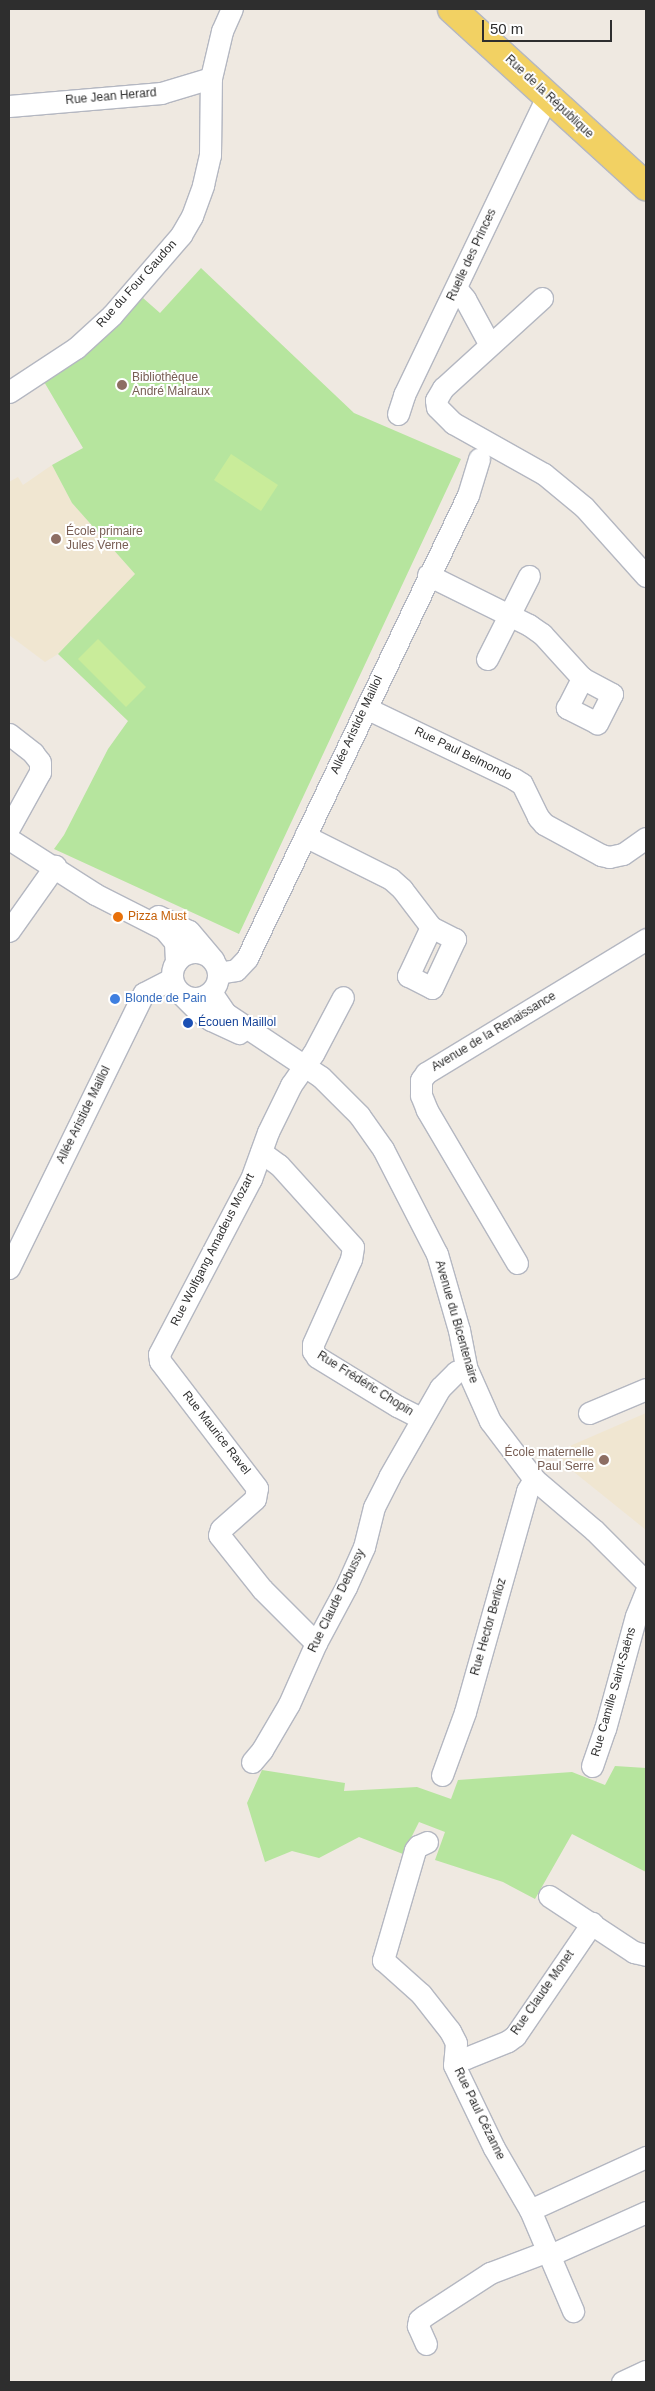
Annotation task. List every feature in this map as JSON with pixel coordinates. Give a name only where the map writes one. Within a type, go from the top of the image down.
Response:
[{"type":"main road","name":"Rue de la République","points":[[452,9],[646,186]]},
{"type":"street","name":"Rue du Four Gaudon","points":[[9,392],[76,348],[112,315],[181,235],[192,216],[203,185],[210,155],[211,78],[222,31],[232,9]]},
{"type":"street","name":"Rue Jean Herard","points":[[9,106],[161,93],[211,78]]},
{"type":"street","name":"Ruelle des Princes","points":[[398,414],[404,395],[457,289],[547,96]]},
{"type":"street","points":[[457,289],[465,299],[490,345]]},
{"type":"street","points":[[542,298],[442,388],[436,400],[437,407],[453,422],[544,474],[584,507],[646,576]]},
{"type":"street","name":"Allée Aristide Maillol","points":[[176,978],[191,998],[198,998],[214,975],[236,970],[246,958],[468,495],[479,459]]},
{"type":"street","points":[[428,575],[510,615],[542,634],[582,678]]},
{"type":"street","points":[[487,659],[529,576]]},
{"type":"street","name":"Rue Paul Belmondo","points":[[366,708],[522,784],[538,817],[544,824],[601,855],[609,857],[623,854],[646,838]]},
{"type":"street","points":[[9,734],[33,753],[40,762],[40,772],[9,828]]},
{"type":"street","points":[[305,836],[391,879],[402,889],[431,927]]},
{"type":"street","name":"Avenue du Bicentenaire","points":[[9,838],[55,866],[95,894],[164,929],[175,942],[176,978],[197,1010],[211,1020],[283,1051]]},
{"type":"street","points":[[9,931],[55,866]]},
{"type":"street","name":"Avenue du Bicentenaire","points":[[55,866],[80,874],[168,922],[189,930],[214,975],[226,1013],[306,1064],[340,1093],[383,1149],[437,1254],[459,1330],[466,1367],[490,1421],[534,1479],[594,1530],[646,1582]]},
{"type":"street","name":"Avenue de la Renaissance","points":[[518,1263],[427,1110],[420,1095],[421,1080],[431,1070],[646,939]]},
{"type":"street","name":"Allée Aristide Maillol","points":[[10,1268],[144,993],[176,978],[188,953],[199,952],[214,975]]},
{"type":"street","name":"Rue Wolfgang Amadeus Mozart","points":[[159,1354],[232,1218],[290,1085],[306,1064],[325,1033],[343,998]]},
{"type":"street","name":"Rue Frédéric Chopin","points":[[261,1152],[279,1165],[353,1247],[351,1259],[313,1344],[313,1351],[317,1356],[397,1406],[422,1419]]},
{"type":"street","name":"Rue Maurice Ravel","points":[[159,1354],[160,1360],[257,1488],[255,1499],[221,1529],[219,1535],[262,1589],[316,1643]]},
{"type":"street","name":"Rue Claude Debussy","points":[[252,1762],[262,1750],[289,1704],[316,1643],[361,1554],[374,1507],[440,1388],[456,1372],[466,1367]]},
{"type":"street","points":[[589,1413],[646,1389]]},
{"type":"street","name":"Rue Hector Berlioz","points":[[442,1775],[464,1712],[527,1491],[534,1479]]},
{"type":"street","name":"Rue Camille Saint-Saëns","points":[[592,1766],[605,1729],[636,1616],[646,1591]]},
{"type":"street","name":"Rue Paul Cézanne","points":[[428,1842],[418,1846],[415,1850],[383,1960],[439,2014],[456,2043],[454,2065],[494,2148],[530,2210],[573,2311]]},
{"type":"street","points":[[549,1896],[634,1952],[646,1955]]},
{"type":"street","name":"Rue Claude Monet","points":[[456,2057],[466,2058],[515,2036],[592,1924]]},
{"type":"street","points":[[530,2210],[646,2158]]},
{"type":"street","points":[[426,2344],[418,2326],[419,2320],[490,2273],[549,2253],[646,2212]]},
{"type":"street","points":[[622,2382],[646,2371]]},
{"type":"shaded area","name":"École primaire Jules Verne","points":[[52,465],[72,503],[135,574],[58,654],[45,662],[9,635],[9,482],[18,477],[23,485]]},
{"type":"shaded area","name":"École maternelle Paul Serre","points":[[646,1413],[646,1530],[569,1468],[556,1452]]},
{"type":"green space","points":[[201,268],[354,413],[461,459],[239,934],[54,849],[64,835],[108,749],[128,721],[58,654],[135,574],[72,503],[52,465],[83,448],[43,380],[143,298],[160,313]]},
{"type":"green space","points":[[231,454],[278,485],[261,511],[214,480]]},
{"type":"green space","points":[[98,639],[146,687],[126,707],[78,659]]},
{"type":"green space","points":[[615,1766],[646,1768],[646,1872],[572,1834],[535,1899],[503,1882],[435,1860],[445,1832],[419,1822],[403,1854],[359,1837],[319,1858],[292,1851],[265,1862],[247,1803],[262,1770],[345,1783],[344,1791],[417,1787],[451,1799],[458,1780],[572,1772],[605,1785]]},
{"type":"place","name":"Bibliothèque André Malraux","points":[[122,385]]},
{"type":"place","name":"École primaire Jules Verne","points":[[56,539]]},
{"type":"place","name":"Pizza Must","points":[[118,917]]},
{"type":"place","name":"Blonde de Pain","points":[[115,999]]},
{"type":"place","name":"Écouen Maillol","points":[[188,1023]]},
{"type":"place","name":"École maternelle Paul Serre","points":[[604,1460]]}]
